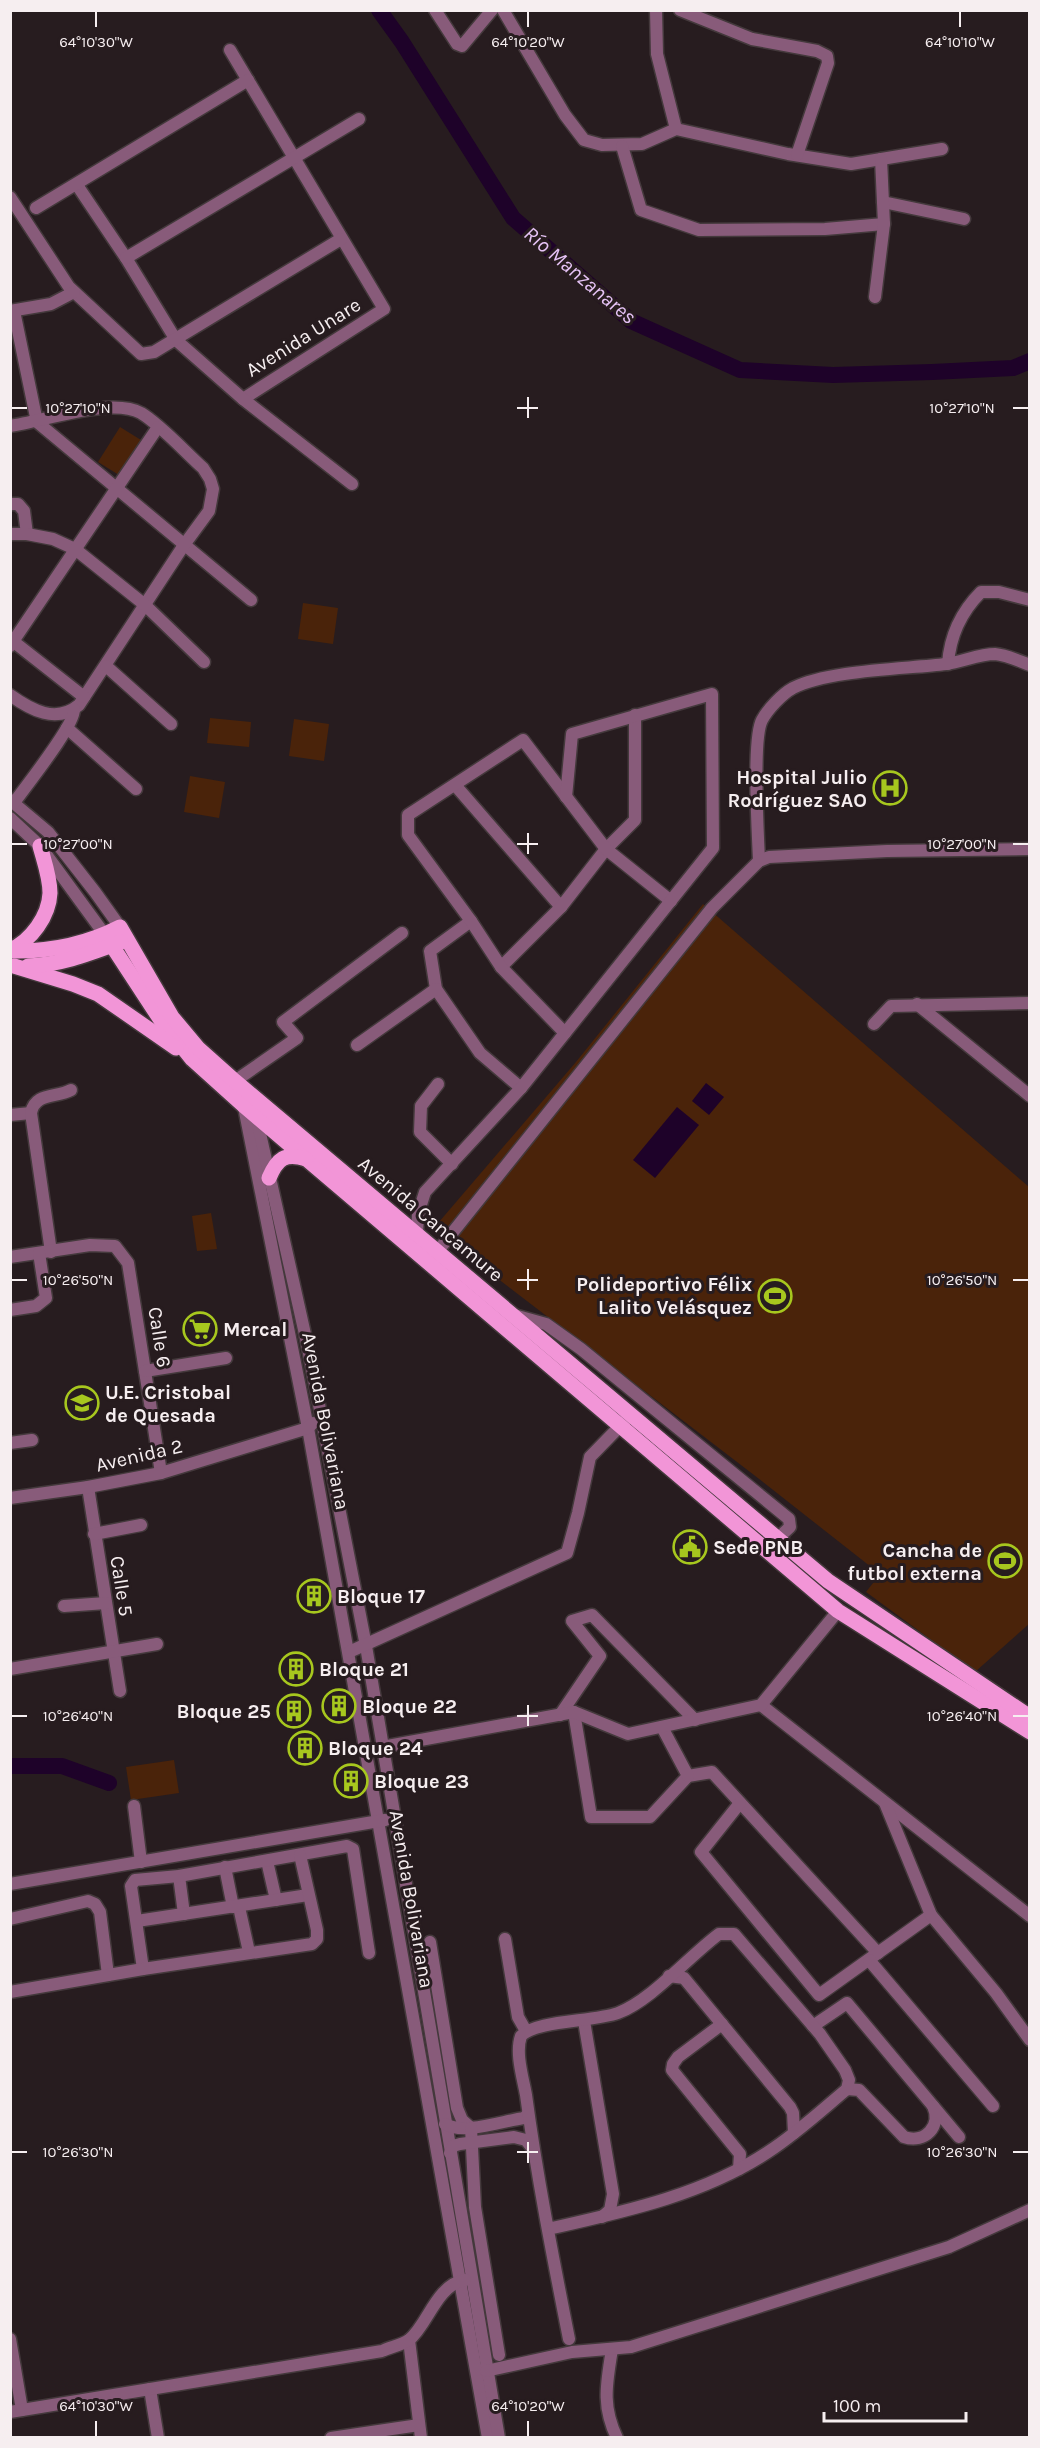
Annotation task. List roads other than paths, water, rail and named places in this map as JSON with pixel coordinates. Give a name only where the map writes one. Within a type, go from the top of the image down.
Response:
[{"type":"main road","points":[[11,958],[33,932],[47,907],[50,895],[49,878],[40,846]]},
{"type":"main road","points":[[11,958],[46,965],[116,937]]},
{"type":"main road","name":"Avenida Cancamure","points":[[116,937],[160,1019],[192,1059],[242,1091],[255,1116],[481,1298],[772,1544],[838,1611],[901,1642],[1029,1717]]},
{"type":"main road","name":"Avenida Cancamure","points":[[116,937],[172,1017],[198,1048],[242,1091],[417,1234],[481,1298],[512,1315],[626,1421]]},
{"type":"main road","points":[[11,958],[98,994],[192,1059]]},
{"type":"main road","points":[[269,1178],[281,1158],[288,1155],[306,1159]]},
{"type":"main road","name":"Avenida Cancamure","points":[[772,1544],[828,1581],[901,1642],[1029,1732]]},
{"type":"street","points":[[435,10],[457,44],[462,46],[492,10]]},
{"type":"street","points":[[656,10],[657,54],[676,129]]},
{"type":"street","points":[[680,10],[752,39],[817,51],[827,56],[828,63],[797,155]]},
{"type":"street","points":[[506,11],[561,108],[584,140],[602,145],[642,144],[676,129],[851,164],[942,149]]},
{"type":"street","points":[[10,197],[15,213],[74,292],[141,354],[154,352],[176,340],[341,239],[230,50]]},
{"type":"street","points":[[36,208],[248,80]]},
{"type":"street","points":[[126,258],[359,119]]},
{"type":"street","points":[[622,146],[641,210],[699,230],[825,229],[884,224]]},
{"type":"street","points":[[875,297],[884,224],[881,159]]},
{"type":"street","points":[[77,185],[126,258],[176,340],[243,399],[352,484]]},
{"type":"street","points":[[883,202],[964,219]]},
{"type":"street","name":"Avenida Unare","points":[[243,399],[384,309],[341,239]]},
{"type":"street","points":[[74,292],[51,304],[12,311],[37,422],[251,600]]},
{"type":"street","points":[[10,426],[102,407],[122,406],[141,414],[158,427],[203,468],[213,489],[209,511],[183,545],[106,666],[74,709],[58,715],[46,714],[23,704],[10,695]]},
{"type":"street","points":[[84,697],[12,644],[158,427]]},
{"type":"street","points":[[10,504],[18,504],[24,511],[27,534]]},
{"type":"street","points":[[10,534],[27,534],[53,539],[75,549],[145,605],[204,662]]},
{"type":"street","points":[[948,663],[949,648],[958,621],[981,592],[999,592],[1029,600]]},
{"type":"street","points":[[759,861],[757,740],[762,720],[782,695],[794,687],[830,677],[948,663],[995,654],[1029,665]]},
{"type":"street","points":[[106,666],[171,724]]},
{"type":"street","points":[[417,1234],[418,1214],[425,1192],[521,1088],[713,848],[712,694],[572,734],[566,797]]},
{"type":"street","points":[[12,802],[66,728],[74,715],[74,709]]},
{"type":"street","points":[[501,967],[561,907],[606,849],[635,820],[635,715]]},
{"type":"street","points":[[66,728],[136,789]]},
{"type":"street","points":[[565,1033],[501,967],[471,921],[408,835],[408,815],[523,740],[606,849],[671,901]]},
{"type":"street","points":[[455,785],[561,907]]},
{"type":"street","name":"Avenida Cancamure","points":[[12,802],[48,832],[95,892],[116,937]]},
{"type":"street","name":"Avenida Cancamure","points":[[10,818],[40,846],[116,937]]},
{"type":"street","points":[[437,1252],[712,908],[759,861],[777,856],[887,851],[1029,849]]},
{"type":"street","points":[[471,921],[430,951],[436,989],[480,1053],[521,1088]]},
{"type":"street","points":[[242,1091],[297,1038],[283,1022],[402,933]]},
{"type":"street","points":[[357,1045],[436,989]]},
{"type":"street","points":[[874,1024],[891,1006],[1029,1002]]},
{"type":"street","points":[[917,1004],[1029,1096]]},
{"type":"street","points":[[438,1084],[421,1106],[420,1132],[452,1164]]},
{"type":"street","points":[[10,1310],[36,1306],[46,1298],[45,1252],[31,1113],[33,1104],[40,1098],[63,1095],[71,1090]]},
{"type":"street","name":"Avenida Bolivariana","points":[[242,1091],[350,1652],[488,2438]]},
{"type":"street","points":[[10,1115],[31,1113]]},
{"type":"street","name":"Avenida Bolivariana","points":[[255,1116],[321,1415],[366,1646],[499,2438]]},
{"type":"street","name":"Calle 6","points":[[45,1252],[90,1245],[116,1246],[128,1263],[161,1473]]},
{"type":"street","points":[[10,1257],[45,1252]]},
{"type":"street","points":[[512,1315],[543,1323],[581,1349],[789,1519],[790,1527],[772,1544]]},
{"type":"street","points":[[145,1371],[226,1358]]},
{"type":"street","points":[[321,1415],[308,1428],[325,1436]]},
{"type":"street","points":[[350,1652],[567,1553],[590,1457],[626,1421]]},
{"type":"street","name":"Avenida 2","points":[[10,1498],[88,1487],[161,1473],[308,1428]]},
{"type":"street","points":[[10,1443],[32,1440]]},
{"type":"street","name":"Calle 5","points":[[88,1487],[120,1691]]},
{"type":"street","points":[[94,1534],[141,1525]]},
{"type":"street","points":[[64,1606],[106,1603]]},
{"type":"street","points":[[382,1747],[574,1712],[628,1734],[761,1705],[838,1611]]},
{"type":"street","points":[[560,1715],[600,1656],[572,1622],[592,1615],[695,1720]]},
{"type":"street","points":[[10,1669],[157,1644]]},
{"type":"street","points":[[761,1705],[1029,1916]]},
{"type":"street","points":[[574,1712],[591,1817],[650,1817],[688,1776],[712,1772],[873,1956],[993,2106]]},
{"type":"street","points":[[662,1727],[688,1776]]},
{"type":"street","points":[[885,1802],[931,1915],[996,1993],[1029,2040]]},
{"type":"street","points":[[740,1803],[701,1852],[819,1995],[931,1915]]},
{"type":"street","points":[[134,1806],[141,1862]]},
{"type":"street","points":[[10,1884],[394,1818]]},
{"type":"street","points":[[143,1969],[132,1882],[347,1846],[353,1849],[369,1953]]},
{"type":"street","points":[[10,1992],[249,1952],[312,1944],[317,1939],[317,1930],[300,1855]]},
{"type":"street","points":[[267,1861],[276,1900]]},
{"type":"street","points":[[225,1867],[249,1952]]},
{"type":"street","points":[[179,1875],[184,1914]]},
{"type":"street","points":[[137,1921],[308,1895]]},
{"type":"street","points":[[10,1919],[88,1901],[95,1904],[100,1912],[108,1975]]},
{"type":"street","points":[[548,2229],[602,2217],[710,2185],[768,2153],[847,2089],[849,2080],[845,2070],[813,2026],[734,1934],[718,1934],[637,2002],[620,2012],[584,2021],[541,2026],[526,2031],[519,2041],[533,2149],[548,2229],[569,2339]]},
{"type":"street","points":[[505,1939],[518,2017],[526,2031]]},
{"type":"street","points":[[430,1942],[457,2108],[462,2120],[471,2128]]},
{"type":"street","points":[[684,1963],[684,1978],[793,2113],[794,2133]]},
{"type":"street","points":[[669,1976],[684,1978]]},
{"type":"street","points":[[813,2026],[847,2003],[959,2137]]},
{"type":"street","points":[[584,2021],[613,2194],[610,2210],[602,2217]]},
{"type":"street","points":[[722,2024],[678,2057],[672,2070],[740,2154],[739,2169]]},
{"type":"street","points":[[847,2089],[860,2090],[904,2137],[909,2139],[920,2139],[933,2129],[936,2118],[930,2101]]},
{"type":"street","points":[[793,2113],[813,2117]]},
{"type":"street","points":[[445,2124],[456,2129],[471,2128],[524,2118],[528,2114]]},
{"type":"street","points":[[471,2128],[470,2144],[475,2207],[499,2355]]},
{"type":"street","points":[[450,2153],[453,2146],[521,2138],[531,2143],[533,2149]]},
{"type":"street","points":[[486,2371],[559,2354],[631,2347],[949,2247],[1029,2210]]},
{"type":"street","points":[[10,2339],[16,2411],[382,2350],[409,2340],[450,2286],[472,2278]]},
{"type":"street","points":[[331,2438],[420,2431],[409,2340]]},
{"type":"street","points":[[612,2349],[605,2393],[612,2427],[617,2438]]},
{"type":"street","points":[[150,2389],[158,2438]]},
{"type":"waterway","name":"Río Manzanares","points":[[379,10],[402,42],[513,218],[631,321],[740,370],[833,375],[932,372],[1013,368],[1030,361]]},
{"type":"waterway","points":[[10,1766],[62,1766],[109,1783]]},
{"type":"place","name":"Hospital Julio Rodríguez SAO","points":[[890,788]]},
{"type":"place","name":"Polideportivo Félix Lalito Velásquez","points":[[775,1296]]},
{"type":"place","name":"Mercal","points":[[200,1329]]},
{"type":"place","name":"U.E. Cristobal de Quesada","points":[[82,1403]]},
{"type":"place","name":"Sede PNB","points":[[690,1547]]},
{"type":"place","name":"Cancha de futbol externa","points":[[1005,1561]]},
{"type":"place","name":"Bloque 17","points":[[314,1596]]},
{"type":"place","name":"Bloque 21","points":[[296,1669]]},
{"type":"place","name":"Bloque 22","points":[[339,1706]]},
{"type":"place","name":"Bloque 25","points":[[294,1711]]},
{"type":"place","name":"Bloque 24","points":[[305,1748]]},
{"type":"place","name":"Bloque 23","points":[[351,1781]]}]
